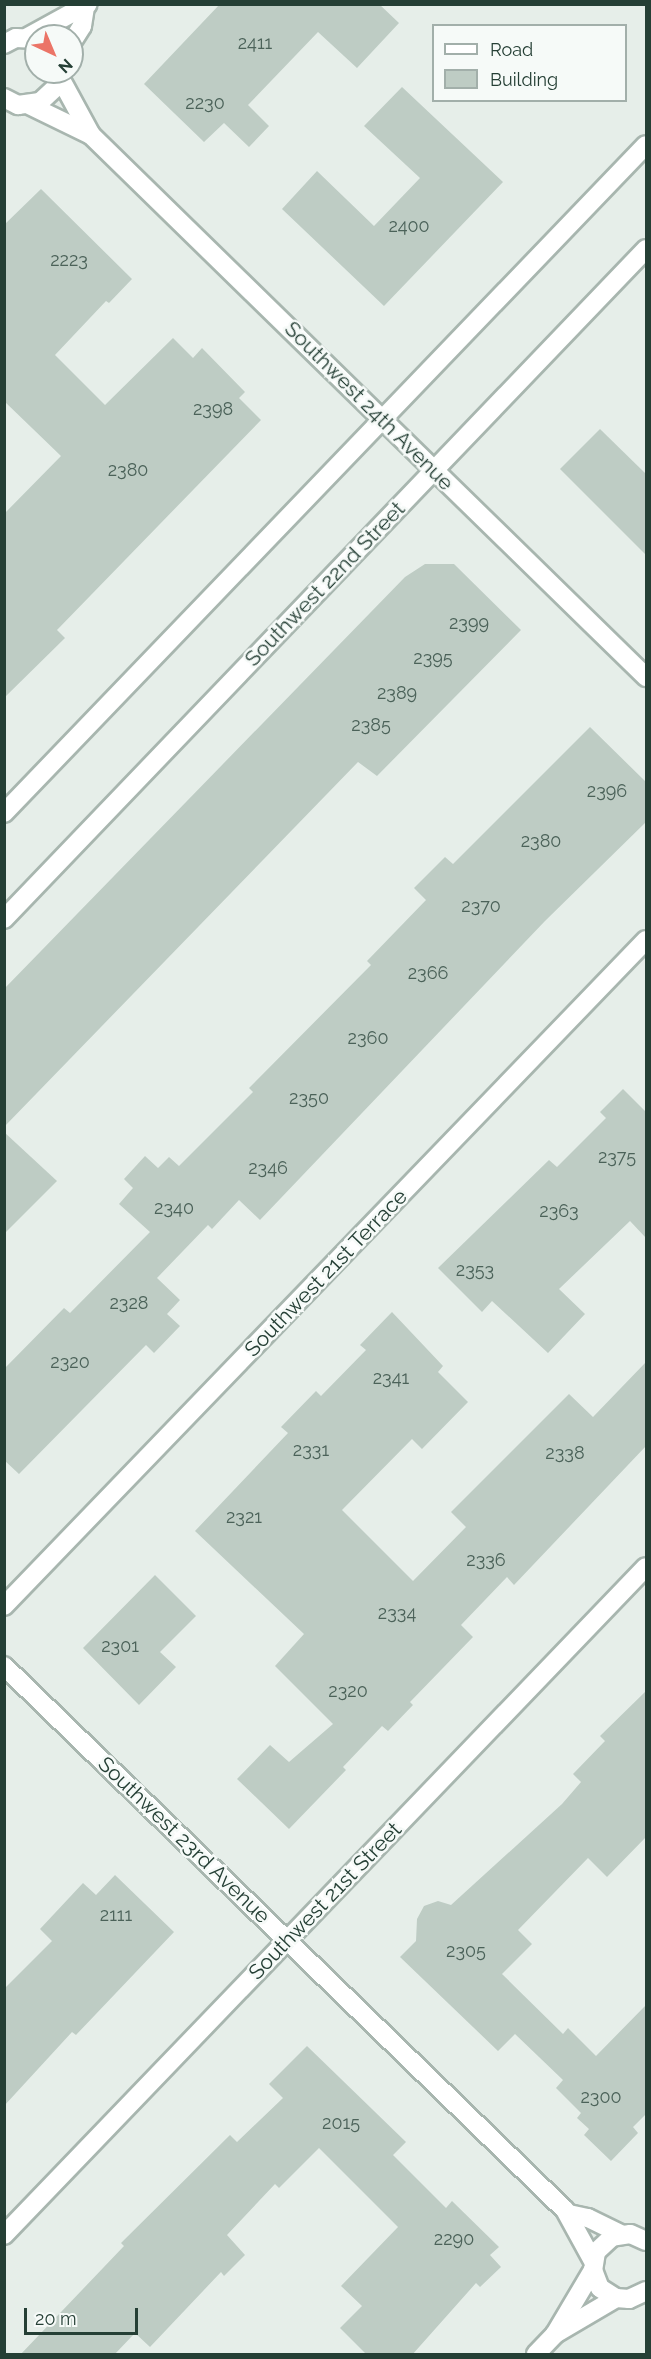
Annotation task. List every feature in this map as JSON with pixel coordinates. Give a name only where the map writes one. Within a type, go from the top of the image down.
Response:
[{"type":"street","points":[[18,37],[68,12],[86,6],[82,24]]},
{"type":"street","points":[[14,105],[49,96],[54,84]]},
{"type":"street","name":"Southwest 24th Avenue","points":[[64,84],[91,135],[384,418],[646,677]]},
{"type":"street","name":"Southwest 24th Avenue","points":[[14,105],[91,135]]},
{"type":"street","points":[[4,813],[646,145]]},
{"type":"street","name":"Southwest 22nd Street","points":[[4,919],[646,249]]},
{"type":"street","name":"Southwest 21st Terrace","points":[[4,1606],[646,940]]},
{"type":"street","name":"Southwest 21st Street","points":[[4,2235],[646,1567]]},
{"type":"street","name":"Southwest 23rd Avenue","points":[[4,1666],[569,2214],[573,2229],[593,2266],[600,2288],[622,2298]]},
{"type":"street","name":"Southwest 23rd Avenue","points":[[569,2214],[588,2218],[633,2236]]},
{"type":"street","points":[[536,2355],[555,2334],[593,2266],[603,2243],[633,2236],[646,2223]]},
{"type":"street","points":[[555,2334],[622,2298],[646,2291]]},
{"type":"street","points":[[622,2298],[646,2307]]},
{"type":"building","points":[[220,4],[379,4],[399,23],[357,68],[318,32],[248,105],[269,126],[249,147],[224,123],[204,142],[144,84]]},
{"type":"building","points":[[402,87],[503,182],[384,306],[282,209],[317,171],[374,226],[420,178],[364,126]]},
{"type":"building","points":[[41,189],[132,279],[109,303],[106,301],[55,355],[105,405],[173,338],[193,358],[202,348],[245,392],[239,398],[261,420],[57,630],[65,638],[4,698],[4,514],[61,456],[4,401],[4,225]]},
{"type":"building","points":[[600,429],[646,474],[646,555],[560,469]]},
{"type":"building","points":[[425,564],[454,564],[521,630],[377,776],[358,762],[4,1127],[4,989],[405,577]]},
{"type":"building","points":[[590,727],[646,782],[646,822],[545,921],[260,1220],[239,1200],[212,1229],[208,1225],[157,1278],[180,1300],[167,1314],[180,1326],[154,1353],[146,1345],[19,1474],[4,1460],[4,1369],[64,1308],[70,1313],[150,1232],[119,1204],[133,1188],[124,1179],[145,1156],[158,1168],[169,1157],[179,1166],[253,1092],[249,1088],[371,965],[367,961],[426,900],[414,888],[445,857],[453,864]]},
{"type":"building","points":[[623,1089],[646,1112],[646,1238],[630,1221],[559,1289],[585,1314],[548,1353],[492,1301],[482,1312],[438,1268],[549,1160],[557,1167],[606,1118],[600,1112]]},
{"type":"building","points":[[4,1132],[57,1181],[4,1234]]},
{"type":"building","points":[[392,1312],[443,1366],[438,1372],[468,1402],[422,1449],[412,1439],[342,1510],[413,1581],[466,1527],[451,1512],[569,1394],[593,1417],[646,1362],[646,1446],[514,1585],[507,1577],[461,1625],[473,1637],[410,1702],[413,1705],[388,1731],[382,1726],[343,1767],[346,1770],[289,1829],[237,1779],[270,1745],[289,1762],[333,1724],[275,1666],[304,1634],[195,1531],[288,1433],[281,1427],[316,1391],[321,1396],[366,1350],[360,1345]]},
{"type":"building","points":[[155,1575],[196,1616],[160,1652],[176,1667],[139,1705],[83,1648]]},
{"type":"building","points":[[646,1691],[646,1837],[607,1877],[588,1858],[518,1930],[532,1944],[502,1974],[563,2034],[568,2028],[596,2056],[646,2005],[646,2114],[633,2127],[638,2133],[611,2161],[584,2135],[589,2129],[577,2118],[581,2113],[556,2088],[563,2080],[515,2034],[498,2051],[400,1957],[416,1941],[417,1919],[424,1906],[438,1901],[451,1905],[562,1804],[581,1782],[573,1774],[605,1741],[600,1736]]},
{"type":"building","points":[[115,1875],[174,1932],[76,2035],[72,2032],[4,2106],[4,1989],[52,1941],[40,1929],[83,1883],[96,1895]]},
{"type":"building","points":[[307,2046],[406,2142],[393,2155],[446,2208],[452,2201],[499,2247],[490,2255],[501,2267],[480,2287],[476,2283],[412,2355],[367,2355],[340,2328],[362,2306],[341,2286],[398,2227],[319,2148],[279,2188],[275,2184],[227,2235],[245,2255],[224,2276],[221,2272],[150,2347],[135,2333],[114,2355],[20,2355],[124,2246],[121,2243],[230,2135],[237,2142],[283,2098],[269,2084]]}]
